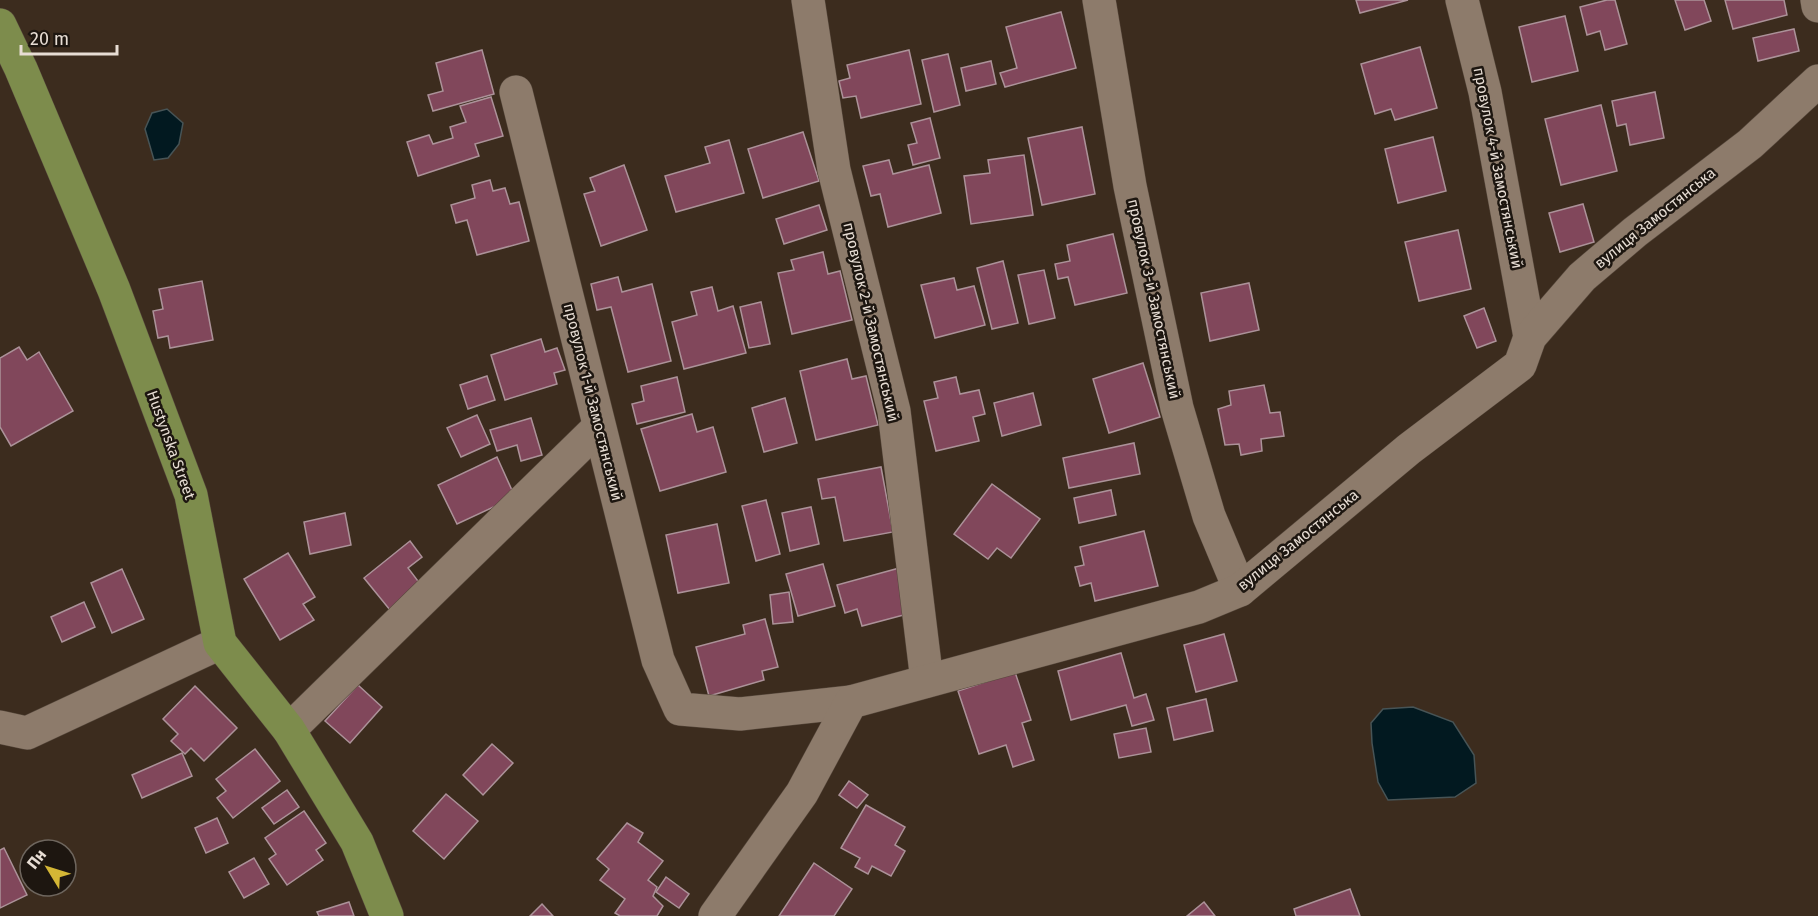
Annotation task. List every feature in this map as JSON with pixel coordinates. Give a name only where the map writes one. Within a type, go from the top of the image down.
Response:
[{"type":"main road","name":"Hustynska Street","points":[[0,25],[21,69],[109,279],[191,495],[220,643],[289,730],[357,842],[387,916]]},
{"type":"street","name":"провулок 2-й Замостянський","points":[[808,0],[834,170],[894,411],[927,681]]},
{"type":"street","name":"провулок 3-й Замостянський","points":[[1099,0],[1130,186],[1177,408],[1209,516],[1240,590]]},
{"type":"street","name":"провулок 4-й Замостянський","points":[[1462,0],[1485,92],[1530,337]]},
{"type":"street","points":[[1817,0],[1818,6]]},
{"type":"street","name":"вулиця Замостянська","points":[[680,709],[740,714],[850,702],[1198,607],[1240,590],[1409,449],[1520,365],[1530,337],[1582,277],[1635,232],[1750,144],[1818,81]]},
{"type":"street","name":"провулок 1-й Замостянський","points":[[516,92],[658,660],[680,709]]},
{"type":"street","points":[[289,730],[599,427]]},
{"type":"street","points":[[0,727],[27,733],[220,643]]},
{"type":"street","points":[[715,916],[802,793],[850,702]]},
{"type":"water","points":[[167,109],[183,123],[179,144],[168,158],[154,160],[145,129],[152,113]]},
{"type":"water","points":[[1413,707],[1453,722],[1474,755],[1476,783],[1455,797],[1388,800],[1378,782],[1371,723],[1383,709]]},
{"type":"building","points":[[1356,0],[1408,0],[1360,13]]},
{"type":"building","points":[[1615,0],[1627,44],[1605,50],[1600,31],[1587,35],[1580,7]]},
{"type":"building","points":[[1675,0],[1704,0],[1711,21],[1685,30]]},
{"type":"building","points":[[1725,0],[1784,0],[1787,15],[1733,29]]},
{"type":"building","points":[[1061,12],[1076,68],[1005,87],[1000,73],[1017,68],[1006,27]]},
{"type":"building","points":[[1565,16],[1578,71],[1532,82],[1519,27]]},
{"type":"building","points":[[1794,29],[1799,51],[1758,61],[1753,38]]},
{"type":"building","points":[[1420,47],[1437,108],[1395,120],[1391,109],[1375,114],[1361,64]]},
{"type":"building","points":[[482,50],[494,94],[433,111],[428,95],[443,91],[436,63]]},
{"type":"building","points":[[909,50],[921,104],[861,118],[856,96],[843,98],[839,81],[850,78],[847,65]]},
{"type":"building","points":[[948,54],[960,105],[934,112],[922,60]]},
{"type":"building","points":[[991,61],[996,84],[966,91],[961,68]]},
{"type":"building","points":[[1655,92],[1664,138],[1630,145],[1626,124],[1617,126],[1612,101]]},
{"type":"building","points":[[491,97],[503,136],[475,144],[479,156],[418,176],[407,142],[429,135],[433,144],[453,138],[450,127],[466,122],[460,106]]},
{"type":"building","points":[[1601,105],[1617,171],[1561,185],[1545,119]]},
{"type":"building","points":[[930,118],[940,158],[913,165],[908,145],[917,143],[911,123]]},
{"type":"building","points":[[1082,127],[1095,194],[1042,205],[1028,138]]},
{"type":"building","points":[[803,132],[819,181],[763,198],[748,149]]},
{"type":"building","points":[[1433,137],[1446,191],[1398,203],[1385,149]]},
{"type":"building","points":[[729,140],[744,193],[676,212],[665,176],[710,163],[705,147]]},
{"type":"building","points":[[1024,155],[1033,215],[971,224],[964,176],[990,173],[988,160]]},
{"type":"building","points":[[889,160],[893,174],[929,165],[941,213],[888,227],[880,194],[871,196],[863,166]]},
{"type":"building","points":[[624,165],[647,230],[601,246],[584,194],[595,191],[590,178]]},
{"type":"building","points":[[490,180],[493,191],[505,188],[510,204],[519,202],[529,241],[477,255],[467,220],[456,223],[451,205],[475,198],[472,185]]},
{"type":"building","points":[[1583,204],[1594,242],[1560,252],[1549,213]]},
{"type":"building","points":[[819,205],[827,230],[784,244],[776,219]]},
{"type":"building","points":[[1458,230],[1471,289],[1419,301],[1405,242]]},
{"type":"building","points":[[1113,234],[1127,293],[1075,305],[1068,277],[1058,279],[1055,264],[1070,261],[1067,245]]},
{"type":"building","points":[[823,252],[828,274],[840,271],[852,320],[792,334],[778,273],[794,270],[791,260]]},
{"type":"building","points":[[1003,261],[1018,323],[992,329],[977,268]]},
{"type":"building","points":[[1044,270],[1055,318],[1029,324],[1018,275]]},
{"type":"building","points":[[618,277],[622,292],[652,284],[671,361],[628,372],[611,307],[597,310],[591,284]]},
{"type":"building","points":[[954,278],[957,290],[974,286],[985,325],[935,338],[921,285]]},
{"type":"building","points":[[202,281],[213,340],[170,348],[168,336],[158,338],[153,311],[163,309],[159,289]]},
{"type":"building","points":[[1249,283],[1259,330],[1210,341],[1201,293]]},
{"type":"building","points":[[712,287],[718,311],[733,306],[746,353],[684,369],[672,322],[697,315],[691,292]]},
{"type":"building","points":[[761,302],[770,344],[749,348],[740,307]]},
{"type":"building","points":[[1484,308],[1496,341],[1477,348],[1464,316]]},
{"type":"building","points":[[541,339],[545,352],[557,348],[565,370],[554,373],[557,384],[505,400],[491,355]]},
{"type":"building","points":[[19,347],[27,360],[39,352],[73,411],[11,446],[0,427],[0,358]]},
{"type":"building","points":[[847,359],[852,379],[866,376],[878,425],[816,440],[800,371]]},
{"type":"building","points":[[1143,363],[1160,417],[1109,433],[1093,379]]},
{"type":"building","points":[[487,376],[495,400],[468,409],[460,385]]},
{"type":"building","points":[[677,377],[685,412],[637,424],[632,404],[644,401],[641,386]]},
{"type":"building","points":[[956,377],[960,394],[979,390],[985,414],[973,417],[979,441],[936,451],[924,401],[938,398],[934,382]]},
{"type":"building","points":[[1264,385],[1270,413],[1280,412],[1284,436],[1261,439],[1262,451],[1241,455],[1239,444],[1225,445],[1218,409],[1231,405],[1229,391]]},
{"type":"building","points":[[1033,393],[1041,425],[1002,436],[994,403]]},
{"type":"building","points":[[785,398],[797,443],[764,452],[752,408]]},
{"type":"building","points":[[692,414],[697,432],[713,427],[726,472],[660,491],[641,429]]},
{"type":"building","points":[[477,415],[490,444],[461,457],[447,428]]},
{"type":"building","points":[[531,418],[542,455],[521,461],[517,445],[497,451],[490,430]]},
{"type":"building","points":[[1134,443],[1140,474],[1069,488],[1063,458]]},
{"type":"building","points":[[497,457],[515,497],[457,524],[438,485]]},
{"type":"building","points":[[881,467],[893,532],[844,541],[835,497],[822,499],[818,479]]},
{"type":"building","points":[[992,484],[1040,519],[1011,558],[997,548],[988,559],[954,534]]},
{"type":"building","points":[[1111,490],[1116,515],[1079,523],[1074,498]]},
{"type":"building","points":[[766,500],[780,554],[756,561],[742,506]]},
{"type":"building","points":[[811,507],[819,544],[790,551],[782,513]]},
{"type":"building","points":[[345,513],[351,545],[310,554],[304,522]]},
{"type":"building","points":[[717,524],[729,583],[678,593],[666,535]]},
{"type":"building","points":[[1144,531],[1158,586],[1095,601],[1091,583],[1080,586],[1075,567],[1084,565],[1080,547]]},
{"type":"building","points":[[410,541],[422,557],[408,568],[421,585],[390,610],[364,578]]},
{"type":"building","points":[[288,553],[315,597],[303,604],[314,620],[280,640],[244,579]]},
{"type":"building","points":[[823,564],[835,606],[798,616],[786,574]]},
{"type":"building","points":[[903,567],[915,612],[862,626],[857,609],[845,613],[837,585]]},
{"type":"building","points":[[122,569],[144,619],[112,633],[91,583]]},
{"type":"building","points":[[789,592],[793,622],[773,624],[770,595]]},
{"type":"building","points":[[84,602],[95,627],[62,642],[51,617]]},
{"type":"building","points":[[765,619],[778,667],[762,671],[764,680],[709,696],[696,647],[745,634],[743,625]]},
{"type":"building","points":[[1224,634],[1237,681],[1196,692],[1184,645]]},
{"type":"building","points":[[1121,653],[1134,698],[1146,694],[1154,720],[1132,726],[1126,705],[1071,720],[1058,671]]},
{"type":"building","points":[[1015,672],[1031,720],[1022,723],[1034,760],[1013,767],[1006,745],[979,754],[958,691]]},
{"type":"building","points":[[358,685],[382,707],[350,743],[325,721]]},
{"type":"building","points":[[195,686],[237,728],[204,761],[191,748],[185,754],[171,741],[178,734],[163,719]]},
{"type":"building","points":[[1206,699],[1213,731],[1174,740],[1167,708]]},
{"type":"building","points":[[1146,728],[1151,752],[1119,758],[1114,734]]},
{"type":"building","points":[[492,744],[513,763],[483,795],[463,775]]},
{"type":"building","points":[[255,749],[280,781],[233,818],[217,798],[226,791],[216,779]]},
{"type":"building","points":[[182,753],[192,776],[142,798],[132,775]]},
{"type":"building","points":[[849,781],[868,795],[857,808],[839,795]]},
{"type":"building","points":[[287,790],[299,807],[274,824],[262,808]]},
{"type":"building","points":[[446,794],[478,821],[444,859],[413,831]]},
{"type":"building","points":[[866,805],[905,827],[895,845],[905,851],[891,876],[872,866],[868,874],[855,867],[860,858],[841,848]]},
{"type":"building","points":[[304,811],[326,843],[316,850],[323,860],[287,885],[269,859],[276,854],[265,838]]},
{"type":"building","points":[[217,818],[228,843],[206,853],[195,828]]},
{"type":"building","points":[[627,823],[643,833],[638,842],[663,861],[648,880],[657,887],[653,896],[663,906],[657,916],[620,916],[615,913],[625,899],[600,880],[609,869],[597,859]]},
{"type":"building","points":[[4,848],[18,877],[18,898],[21,898],[0,908],[0,850]]},
{"type":"building","points":[[254,858],[269,884],[244,898],[229,872]]},
{"type":"building","points":[[814,863],[852,889],[834,916],[779,916]]},
{"type":"building","points":[[666,877],[689,894],[679,908],[656,892]]},
{"type":"building","points":[[1350,889],[1360,916],[1296,916],[1294,909]]},
{"type":"building","points":[[349,902],[354,916],[319,916],[317,912]]},
{"type":"building","points":[[1204,902],[1215,916],[1187,916]]},
{"type":"building","points":[[542,904],[553,916],[530,916]]}]
